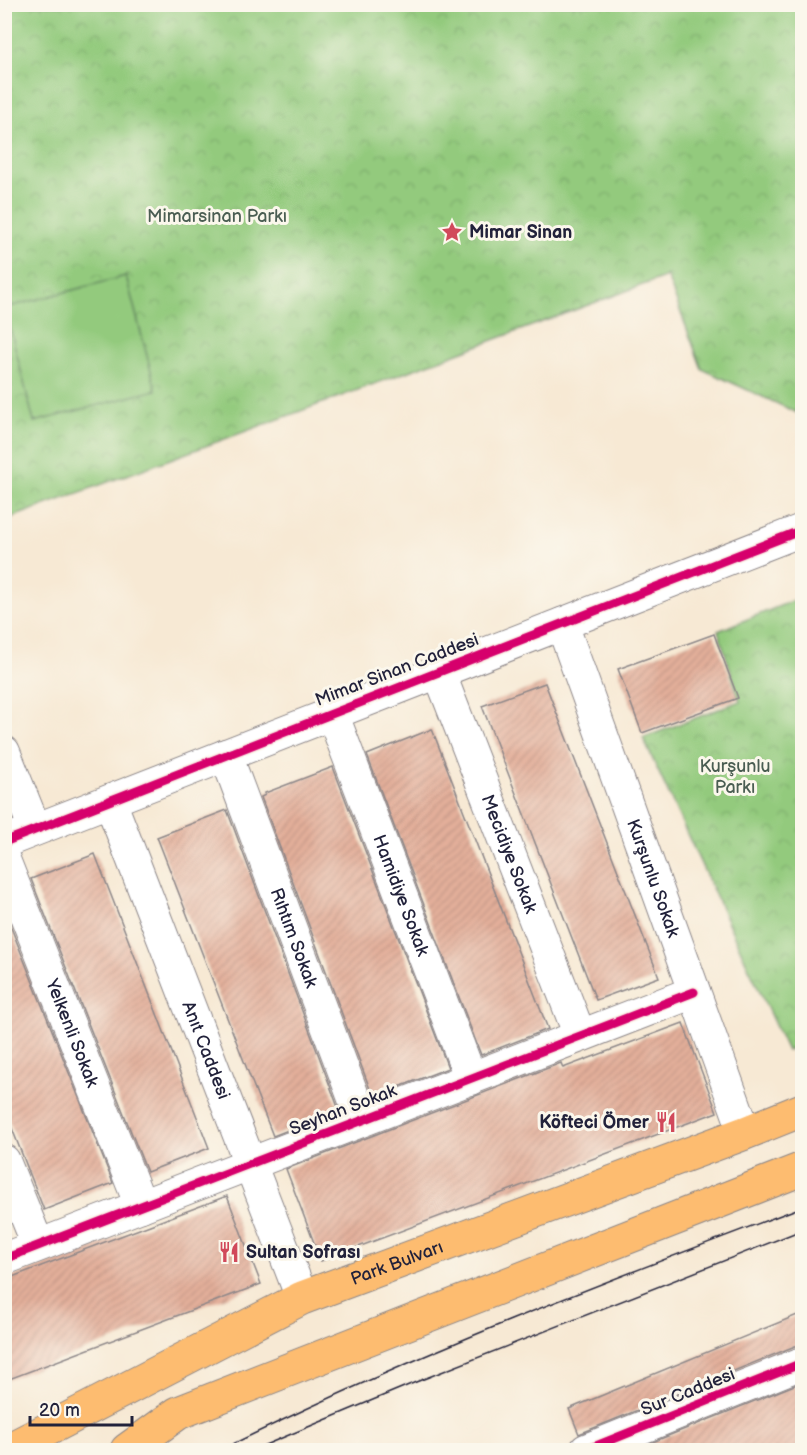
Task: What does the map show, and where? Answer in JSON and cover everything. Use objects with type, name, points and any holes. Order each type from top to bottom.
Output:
[{"type":"highway","name":"Park Bulvarı","points":[[8,1450],[302,1298],[802,1110]]},
{"type":"highway","points":[[127,1450],[178,1413],[802,1169]]},
{"type":"street","name":"Mimar Sinan Caddesi","points":[[4,842],[802,530]]},
{"type":"street","name":"Kurşunlu Sokak","points":[[562,624],[745,1133]]},
{"type":"street","name":"Mecidiye Sokak","points":[[439,672],[580,1036]]},
{"type":"street","name":"Hamidiye Sokak","points":[[332,713],[471,1078]]},
{"type":"street","points":[[4,752],[35,830]]},
{"type":"street","name":"Rıhtım Sokak","points":[[226,755],[362,1120]]},
{"type":"street","name":"Anıt Caddesi","points":[[110,801],[302,1298]]},
{"type":"street","name":"Yelkenli Sokak","points":[[4,860],[141,1206]]},
{"type":"street","name":"Seyhan Sokak","points":[[4,1259],[694,992]]},
{"type":"street","points":[[4,1161],[38,1245]]},
{"type":"street","name":"Sur Caddesi","points":[[586,1450],[802,1363]]},
{"type":"green space","name":"Mimarsinan Parkı","points":[[5,5],[802,5],[802,415],[702,369],[667,276],[5,520]]},
{"type":"green space","points":[[126,276],[156,390],[34,422],[5,308]]},
{"type":"green space","name":"Kurşunlu Parkı","points":[[802,597],[802,1043],[787,1051],[643,738],[740,701],[718,631]]},
{"type":"building","points":[[714,634],[738,698],[642,733],[618,669]]},
{"type":"building","points":[[545,683],[659,977],[596,1000],[482,706]]},
{"type":"building","points":[[432,729],[548,1029],[481,1055],[367,755]]},
{"type":"building","points":[[333,767],[448,1068],[373,1097],[261,797],[265,793]]},
{"type":"building","points":[[227,810],[339,1110],[273,1136],[157,837]]},
{"type":"building","points":[[95,854],[209,1148],[147,1172],[31,879]]},
{"type":"building","points":[[4,910],[113,1183],[44,1210],[4,1108]]},
{"type":"building","points":[[683,1023],[717,1112],[321,1261],[286,1169],[561,1063],[563,1068]]},
{"type":"building","points":[[227,1196],[261,1284],[4,1381],[4,1280]]},
{"type":"building","points":[[802,1313],[802,1345],[579,1434],[569,1409]]},
{"type":"building","points":[[802,1382],[802,1450],[633,1450]]},
{"type":"tram line","points":[[221,1450],[436,1351],[802,1207]]},
{"type":"tram line","points":[[253,1450],[416,1382],[802,1230]]},
{"type":"cycle path","points":[[4,842],[802,530]]},
{"type":"cycle path","points":[[4,1259],[694,992]]},
{"type":"cycle path","points":[[586,1450],[802,1363]]},
{"type":"place","name":"Mimar Sinan","points":[[452,232]]},
{"type":"place","name":"Köfteci Ömer","points":[[666,1122]]},
{"type":"place","name":"Sultan Sofrası","points":[[229,1252]]}]
